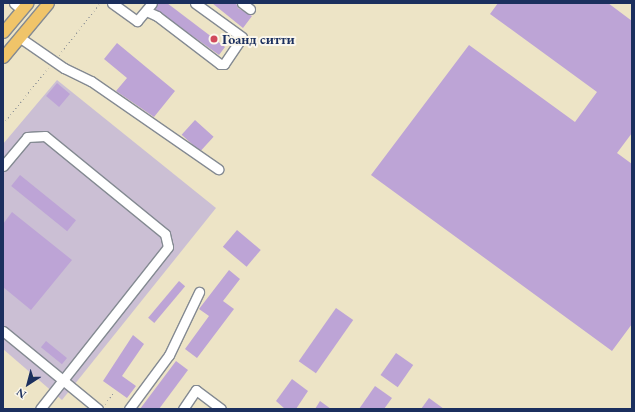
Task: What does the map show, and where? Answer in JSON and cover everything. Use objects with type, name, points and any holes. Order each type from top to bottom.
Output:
[{"type":"main road","points":[[3,57],[48,3]]},
{"type":"main road","points":[[3,32],[21,5]]},
{"type":"lane","points":[[112,3],[137,21],[152,3]]},
{"type":"lane","points":[[146,11],[157,16],[220,64],[224,64],[242,37],[195,3]]},
{"type":"lane","points":[[242,3],[250,9]]},
{"type":"lane","points":[[19,37],[64,68],[91,81],[218,169]]},
{"type":"lane","points":[[3,166],[27,137],[45,136],[166,234],[168,247],[64,382],[40,409]]},
{"type":"lane","points":[[129,409],[168,355],[199,292]]},
{"type":"lane","points":[[3,331],[99,409]]},
{"type":"lane","points":[[184,409],[196,390],[221,409]]},
{"type":"path","points":[[99,409],[114,392]]},
{"type":"shaded area","points":[[57,80],[216,208],[62,400],[3,349],[3,144]]},
{"type":"building","points":[[158,3],[167,3],[225,47],[219,55],[155,9]]},
{"type":"building","points":[[212,3],[236,3],[238,8],[252,16],[243,28]]},
{"type":"building","points":[[498,3],[608,3],[632,21],[632,133],[617,153],[632,164],[632,324],[612,351],[371,175],[469,45],[575,122],[597,92],[490,14]]},
{"type":"building","points":[[117,43],[175,91],[154,117],[116,91],[127,78],[104,59]]},
{"type":"building","points":[[57,83],[70,94],[59,107],[46,96]]},
{"type":"building","points":[[195,120],[214,137],[200,152],[182,135]]},
{"type":"building","points":[[20,175],[76,220],[67,231],[11,186]]},
{"type":"building","points":[[12,212],[72,260],[31,310],[3,287],[3,224]]},
{"type":"building","points":[[237,230],[261,250],[247,267],[223,247]]},
{"type":"building","points":[[229,270],[240,279],[223,301],[234,309],[197,358],[185,349],[209,316],[199,309]]},
{"type":"building","points":[[179,281],[185,286],[154,323],[148,318]]},
{"type":"building","points":[[336,308],[353,320],[316,373],[299,361]]},
{"type":"building","points":[[133,335],[144,344],[122,376],[136,386],[127,398],[103,381]]},
{"type":"building","points":[[46,341],[67,358],[62,364],[41,347]]},
{"type":"building","points":[[396,353],[413,365],[398,387],[381,375]]},
{"type":"building","points":[[176,361],[188,370],[159,409],[140,409]]},
{"type":"building","points":[[292,379],[308,391],[296,409],[285,409],[276,401]]},
{"type":"building","points":[[375,386],[392,398],[384,409],[359,409]]},
{"type":"building","points":[[429,398],[444,409],[421,409]]},
{"type":"building","points":[[320,401],[331,409],[315,409]]},
{"type":"place","name":"Гоанд ситти","points":[[214,39]]}]
